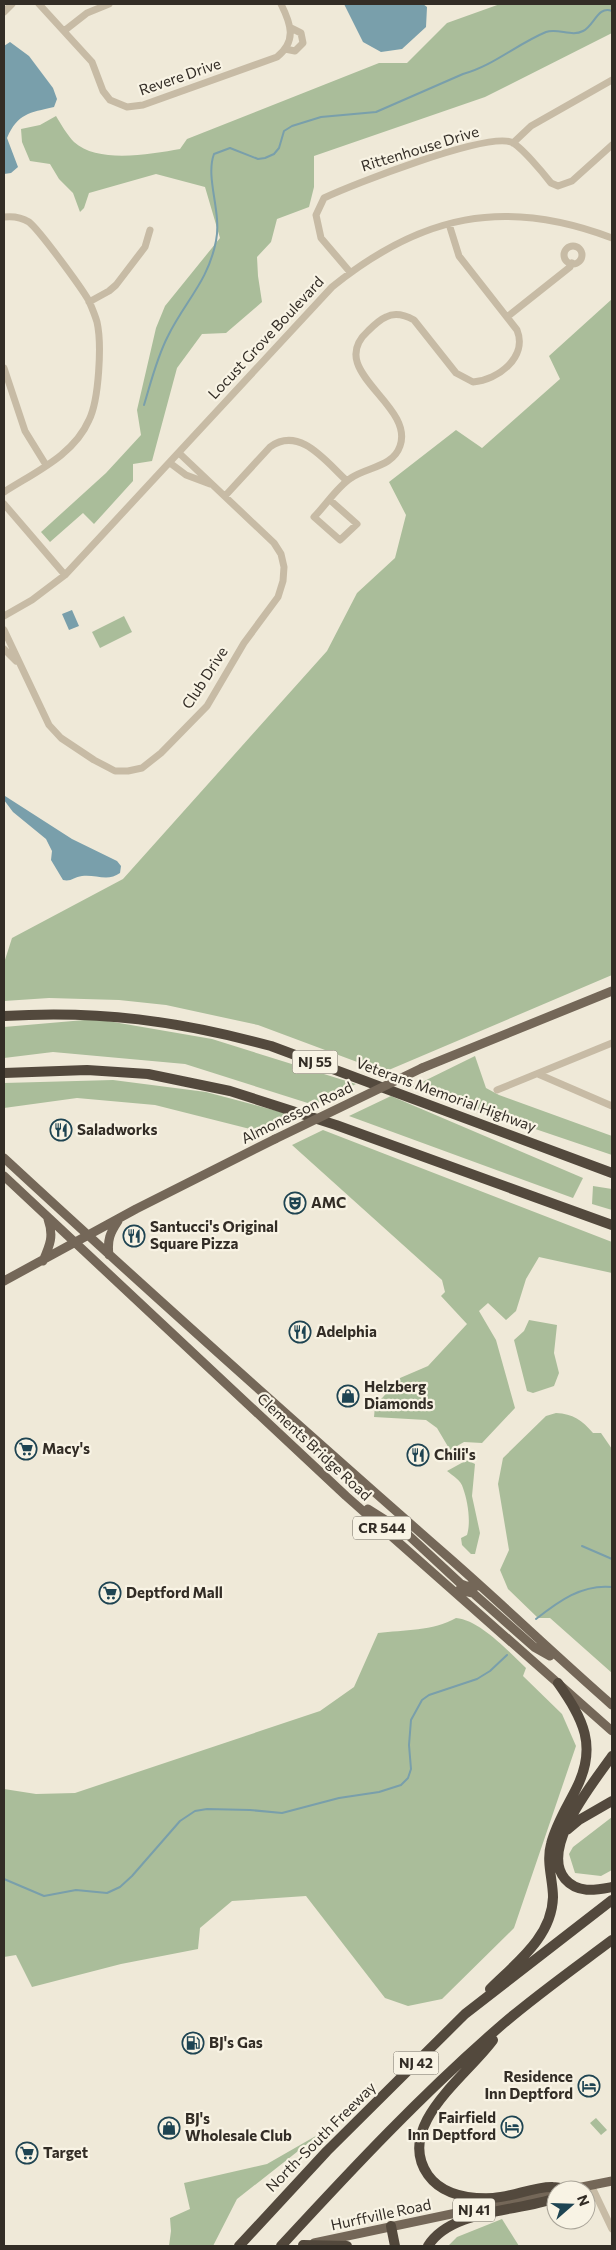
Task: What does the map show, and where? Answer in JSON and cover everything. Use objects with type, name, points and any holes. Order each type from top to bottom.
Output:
[{"type":"highway","name":"Veterans Memorial Highway","points":[[4,1016],[65,1013],[118,1016],[178,1023],[232,1035],[280,1050],[612,1173]]},
{"type":"highway","points":[[4,1073],[87,1070],[148,1074],[230,1091],[336,1125],[612,1225]]},
{"type":"highway","points":[[465,2014],[530,1949],[547,1926],[550,1917],[553,1895],[550,1849],[563,1814],[577,1786],[587,1748],[581,1719],[558,1683]]},
{"type":"highway","points":[[612,1756],[572,1817],[559,1848],[558,1865],[567,1881],[573,1886],[590,1890],[612,1887]]},
{"type":"highway","points":[[565,1832],[578,1820],[612,1801]]},
{"type":"highway","name":"North-South Freeway","points":[[239,2246],[327,2151],[465,2014],[612,1900]]},
{"type":"highway","name":"NJ 42","points":[[281,2246],[368,2153],[505,2023],[612,1940]]},
{"type":"highway","points":[[505,2023],[427,2120],[418,2143],[422,2165],[444,2190],[461,2196],[494,2198],[546,2187]]},
{"type":"highway","points":[[428,2246],[440,2232],[454,2224],[546,2200]]},
{"type":"highway","points":[[391,2226],[395,2246]]},
{"type":"highway","points":[[302,2246],[347,2246]]},
{"type":"main road","name":"Almonesson Road","points":[[4,1281],[120,1218],[422,1068],[612,991]]},
{"type":"main road","name":"Clements Bridge Road","points":[[4,1158],[109,1255],[612,1704]]},
{"type":"main road","name":"Clements Bridge Road","points":[[4,1176],[346,1496],[612,1731]]},
{"type":"main road","points":[[43,1261],[52,1240],[52,1230],[47,1217]]},
{"type":"main road","points":[[109,1255],[109,1234],[120,1218]]},
{"type":"main road","points":[[346,1496],[406,1533],[461,1584],[480,1586]]},
{"type":"main road","points":[[455,1592],[460,1590],[473,1594],[534,1647],[571,1669]]},
{"type":"main road","points":[[596,2184],[612,2180]]},
{"type":"main road","name":"Hurffville Road","points":[[302,2246],[546,2194]]},
{"type":"street","points":[[4,12],[12,4]]},
{"type":"street","name":"Revere Drive","points":[[39,4],[94,65],[107,98],[114,103],[127,107],[143,105],[266,62],[276,57],[285,49],[295,51],[303,43],[301,33],[291,28],[282,4]]},
{"type":"street","points":[[64,31],[87,13],[109,4]]},
{"type":"street","points":[[285,49],[290,39],[291,28]]},
{"type":"street","points":[[612,80],[530,126],[513,142],[551,183],[558,186],[572,181],[612,145]]},
{"type":"street","name":"Rittenhouse Drive","points":[[350,272],[321,238],[316,215],[324,198],[357,183],[470,146],[500,140],[513,142]]},
{"type":"street","name":"Locust Grove Boulevard","points":[[4,616],[32,600],[65,576],[332,286],[380,252],[414,234],[484,217],[518,216],[544,218],[570,224],[612,238]]},
{"type":"street","points":[[4,217],[16,217],[33,226],[89,302],[95,316],[99,341],[93,410],[87,425],[73,446],[4,492]]},
{"type":"street","points":[[330,500],[357,524],[340,540],[314,517],[347,481],[393,458],[402,440],[402,430],[397,419],[357,364],[357,345],[366,333],[387,316],[405,315],[420,325],[456,373],[467,380],[478,381],[488,379],[509,364],[518,353],[519,337],[507,317],[459,256],[449,224]]},
{"type":"street","points":[[89,302],[116,285],[146,248],[150,230]]},
{"type":"street","points":[[507,317],[570,268],[572,264]]},
{"type":"street","points":[[4,368],[25,431],[46,465]]},
{"type":"street","points":[[225,496],[270,447],[278,442],[290,439],[308,446],[347,481]]},
{"type":"street","name":"Club Drive","points":[[4,630],[49,725],[66,742],[115,771],[137,769],[152,762],[207,706],[244,643],[273,604],[282,586],[284,567],[278,549],[268,536],[210,484],[179,453]]},
{"type":"street","points":[[170,463],[186,475],[210,484]]},
{"type":"street","points":[[4,504],[65,576]]},
{"type":"street","points":[[4,649],[20,666]]},
{"type":"street","points":[[497,1090],[612,1043]]},
{"type":"street","points":[[538,1074],[612,1106]]},
{"type":"street","points":[[596,2195],[612,2229]]},
{"type":"green space","points":[[500,4],[612,4],[612,33],[485,97],[314,156],[314,187],[309,207],[277,219],[271,242],[257,257],[262,302],[226,333],[202,334],[177,368],[152,461],[133,464],[133,481],[94,524],[83,513],[50,542],[41,532],[106,473],[141,435],[137,410],[156,328],[165,306],[220,238],[205,187],[156,174],[89,193],[84,208],[80,212],[73,193],[59,179],[50,164],[30,161],[22,142],[21,129],[40,125],[56,116],[74,142],[84,149],[97,153],[125,156],[180,149],[187,139],[379,63],[407,63],[447,23]]},
{"type":"green space","points":[[612,299],[612,975],[384,1072],[258,1025],[166,1005],[119,1000],[49,998],[4,1001],[4,963],[12,938],[123,879],[327,651],[357,593],[395,558],[406,515],[389,482],[456,430],[482,448],[560,379],[549,356]]},
{"type":"green space","points":[[124,616],[132,632],[100,648],[92,632]]},
{"type":"green space","points":[[96,1019],[212,1039],[356,1084],[314,1105],[185,1064],[53,1052],[4,1058],[4,1027]]},
{"type":"green space","points":[[475,1056],[486,1088],[499,1095],[612,1136],[612,1155],[412,1087]]},
{"type":"green space","points":[[113,1080],[206,1092],[292,1115],[258,1131],[155,1105],[77,1098],[4,1108],[4,1083]]},
{"type":"green space","points":[[391,1096],[583,1178],[573,1198],[349,1116]]},
{"type":"green space","points":[[323,1130],[612,1242],[612,1273],[539,1257],[526,1279],[516,1311],[506,1320],[488,1303],[479,1311],[496,1340],[515,1408],[482,1443],[464,1442],[450,1450],[437,1428],[426,1420],[374,1417],[375,1406],[400,1378],[428,1366],[467,1324],[441,1296],[445,1292],[442,1280],[292,1145]]},
{"type":"green space","points":[[593,1186],[612,1189],[612,1210],[592,1204]]},
{"type":"green space","points":[[529,1320],[557,1325],[554,1353],[559,1373],[554,1386],[533,1393],[527,1391],[514,1340],[524,1331]]},
{"type":"green space","points":[[556,1413],[572,1416],[581,1421],[593,1433],[601,1433],[612,1449],[612,1673],[550,1618],[538,1618],[508,1589],[500,1570],[509,1550],[498,1484],[503,1458],[546,1416]]},
{"type":"green space","points":[[467,1460],[475,1464],[472,1496],[480,1533],[475,1554],[471,1554],[462,1545],[461,1538],[467,1535],[469,1518],[468,1506],[462,1485],[459,1480],[447,1471]]},
{"type":"green space","points":[[456,1618],[475,1624],[484,1630],[526,1668],[523,1676],[562,1714],[576,1746],[514,1928],[442,1999],[408,2006],[385,1998],[306,1896],[232,1901],[200,1928],[198,1949],[121,1964],[32,1987],[16,1955],[4,1957],[4,1789],[36,1794],[75,1793],[320,1711],[354,1687],[378,1633],[428,1628]]},
{"type":"green space","points":[[612,1817],[612,1870],[601,1876],[575,1873],[569,1854],[573,1847]]},
{"type":"green space","points":[[596,2118],[607,2130],[601,2135],[590,2123]]},
{"type":"green space","points":[[321,2133],[237,2199],[213,2246],[169,2246],[170,2218],[190,2209],[184,2183],[267,2164]]},
{"type":"green space","points":[[502,2219],[519,2246],[448,2246],[457,2237]]},
{"type":"water","points":[[344,4],[423,4],[427,7],[426,27],[402,49],[381,52],[363,42]]},
{"type":"water","points":[[10,42],[29,56],[53,88],[57,99],[54,107],[25,115],[15,123],[7,138],[18,167],[11,173],[4,174],[4,46]]},
{"type":"water","points":[[72,610],[79,626],[69,630],[62,614]]},
{"type":"water","points":[[5,796],[72,839],[117,861],[121,866],[120,873],[111,877],[87,876],[63,880],[51,860],[52,851],[46,839],[13,812],[4,800]]},
{"type":"waterway","points":[[144,405],[164,344],[202,280],[208,268],[216,241],[217,219],[211,174],[214,154],[230,148],[258,159],[265,158],[274,154],[279,148],[284,131],[292,126],[321,117],[376,112],[485,66],[546,32],[579,33],[587,28],[600,13],[607,10],[612,11]]},
{"type":"waterway","points":[[582,1546],[612,1559]]},
{"type":"waterway","points":[[536,1619],[571,1595],[591,1588],[612,1587]]},
{"type":"waterway","points":[[4,1879],[44,1896],[76,1890],[107,1893],[120,1887],[132,1876],[180,1821],[195,1811],[207,1809],[282,1813],[339,1798],[379,1792],[401,1785],[408,1778],[411,1769],[409,1745],[411,1720],[422,1700],[429,1695],[477,1679],[490,1671],[507,1655]]},
{"type":"place","name":"Saladworks","points":[[61,1130]]},
{"type":"place","name":"AMC","points":[[295,1203]]},
{"type":"place","name":"Santucci's Original Square Pizza","points":[[134,1236]]},
{"type":"place","name":"Adelphia","points":[[300,1332]]},
{"type":"place","name":"Helzberg Diamonds","points":[[348,1396]]},
{"type":"place","name":"Macy's","points":[[26,1449]]},
{"type":"place","name":"Chili's","points":[[418,1455]]},
{"type":"place","name":"Deptford Mall","points":[[110,1593]]},
{"type":"place","name":"BJ's Gas","points":[[193,2043]]},
{"type":"place","name":"Residence Inn Deptford","points":[[589,2086]]},
{"type":"place","name":"Fairfield Inn Deptford","points":[[512,2127]]},
{"type":"place","name":"BJ's Wholesale Club","points":[[169,2128]]},
{"type":"place","name":"Target","points":[[27,2153]]}]
